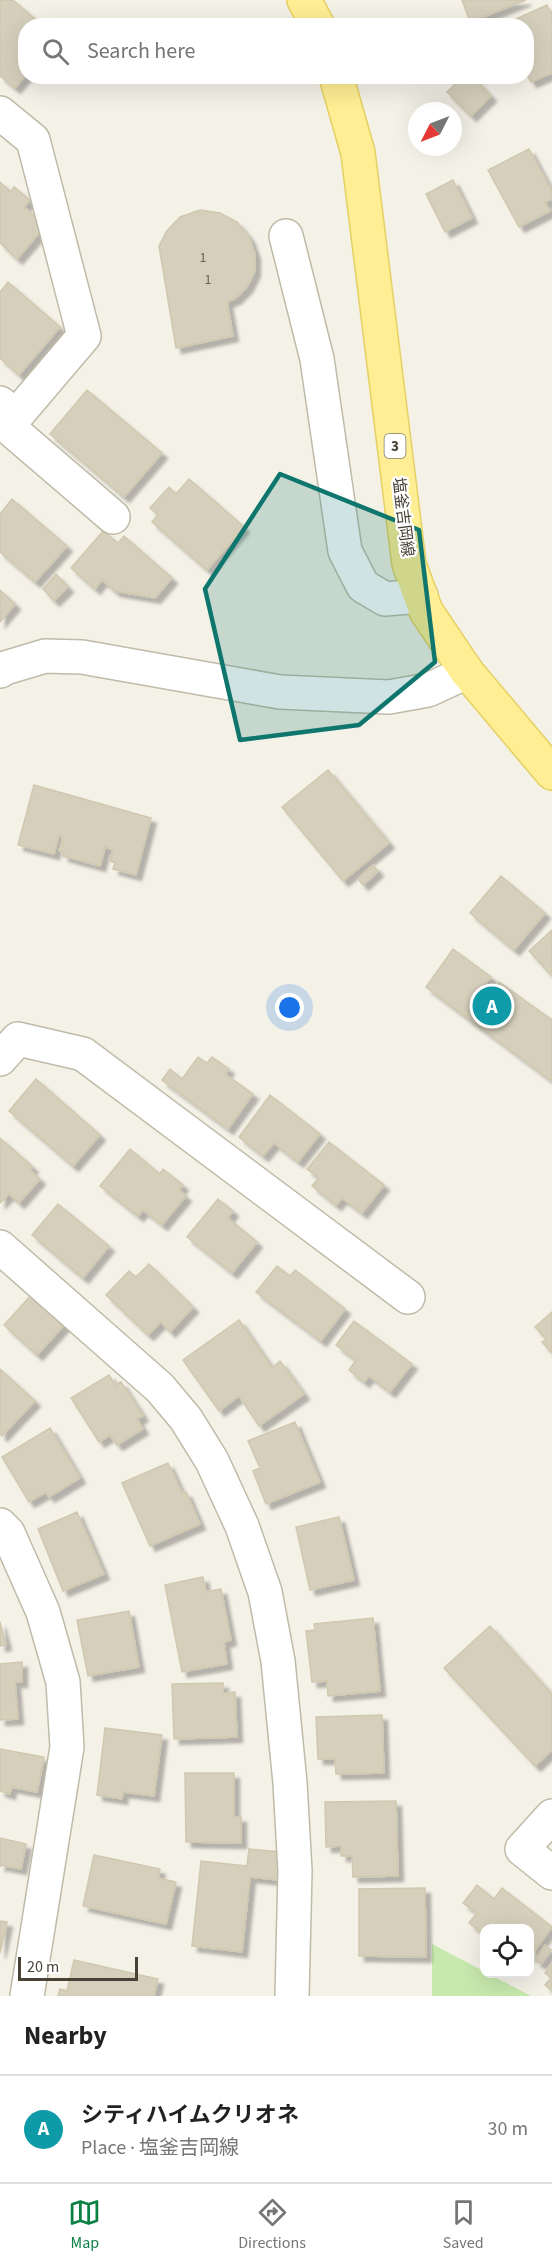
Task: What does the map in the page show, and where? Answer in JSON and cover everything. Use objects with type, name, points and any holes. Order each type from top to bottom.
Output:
[{"type":"main road","points":[[304,0],[314,18]]},
{"type":"main road","name":"塩釜吉岡線","points":[[338,84],[358,153],[409,564],[426,611],[467,672],[552,773]]},
{"type":"street","points":[[0,113],[33,140],[84,336],[6,420],[113,518]]},
{"type":"street","points":[[286,236],[316,359],[345,552],[363,586],[378,595],[386,599],[421,596]]},
{"type":"street","points":[[0,671],[45,656],[82,657],[280,692],[389,697],[428,690],[467,672]]},
{"type":"street","points":[[0,1059],[18,1039],[83,1054],[408,1297]]},
{"type":"street","points":[[0,1247],[160,1388],[186,1419],[212,1461],[242,1526],[265,1592],[279,1672],[290,1783],[295,1871],[292,1996]]},
{"type":"street","points":[[0,1525],[8,1533],[43,1612],[63,1682],[67,1748],[27,1996]]},
{"type":"street","points":[[552,1816],[522,1850],[552,1873]]},
{"type":"highlighted area","points":[[280,474],[419,530],[435,662],[359,725],[240,740],[205,589]]},
{"type":"green space","points":[[432,1944],[480,1969],[480,1978],[497,1978],[531,1996],[432,1996]]},
{"type":"building","points":[[0,0],[13,0],[34,18],[18,18],[18,84],[15,88],[0,76]]},
{"type":"building","points":[[462,0],[526,0],[480,18],[469,18]]},
{"type":"building","points":[[547,5],[552,15],[552,73],[534,81],[534,18],[518,18]]},
{"type":"building","points":[[455,84],[480,84],[491,96],[471,116],[462,107],[462,102],[457,102],[447,92]]},
{"type":"building","points":[[529,149],[552,192],[552,199],[545,202],[550,211],[519,227],[488,170]]},
{"type":"building","points":[[453,180],[472,218],[445,232],[426,194]]},
{"type":"building","points":[[0,182],[11,192],[14,187],[30,200],[24,207],[46,225],[17,259],[0,243]]},
{"type":"building","points":[[200,210],[220,213],[237,222],[249,237],[255,254],[255,271],[247,287],[236,298],[227,302],[233,336],[176,348],[159,246],[166,232],[180,217]]},
{"type":"building","points":[[8,282],[60,327],[19,375],[0,358],[0,292]]},
{"type":"building","points":[[87,390],[162,453],[124,497],[50,434]]},
{"type":"building","points":[[189,479],[244,527],[207,570],[152,522],[158,515],[150,508],[169,487],[176,494]]},
{"type":"building","points":[[12,499],[67,546],[35,582],[0,552],[0,514]]},
{"type":"building","points":[[103,531],[118,543],[124,536],[172,578],[155,598],[115,591],[102,580],[95,589],[71,568]]},
{"type":"building","points":[[56,574],[68,587],[54,601],[43,589]]},
{"type":"building","points":[[0,590],[15,604],[0,622]]},
{"type":"building","points":[[328,770],[389,843],[343,881],[282,807]]},
{"type":"building","points":[[34,785],[151,818],[136,875],[113,869],[115,863],[110,861],[113,850],[105,847],[100,866],[63,856],[64,852],[59,851],[63,837],[59,835],[54,854],[18,845]]},
{"type":"building","points":[[373,865],[378,871],[363,885],[358,879]]},
{"type":"building","points":[[501,876],[545,913],[514,950],[470,913]]},
{"type":"building","points":[[552,930],[552,976],[529,951]]},
{"type":"building","points":[[453,949],[491,977],[484,986],[492,992],[499,982],[552,1020],[552,1081],[426,987]]},
{"type":"building","points":[[198,1057],[207,1063],[212,1057],[229,1069],[225,1074],[253,1094],[228,1129],[162,1080],[170,1069],[182,1079]]},
{"type":"building","points":[[36,1079],[100,1135],[73,1166],[9,1111]]},
{"type":"building","points":[[270,1095],[320,1134],[298,1162],[274,1143],[263,1156],[239,1137]]},
{"type":"building","points":[[0,1138],[33,1167],[30,1170],[40,1179],[19,1203],[9,1194],[0,1203]]},
{"type":"building","points":[[329,1142],[384,1185],[362,1213],[342,1198],[336,1205],[312,1186],[319,1178],[307,1169]]},
{"type":"building","points":[[130,1149],[160,1174],[163,1169],[183,1185],[179,1190],[186,1196],[162,1225],[143,1210],[138,1216],[100,1186]]},
{"type":"building","points":[[218,1199],[233,1211],[228,1218],[257,1242],[232,1273],[187,1237]]},
{"type":"building","points":[[58,1204],[109,1246],[83,1278],[32,1235]]},
{"type":"building","points":[[149,1264],[193,1307],[170,1332],[161,1322],[148,1335],[106,1295],[129,1271],[136,1277]]},
{"type":"building","points":[[277,1266],[290,1276],[295,1270],[345,1309],[321,1341],[256,1292]]},
{"type":"building","points":[[34,1292],[67,1322],[37,1355],[4,1325]]},
{"type":"building","points":[[552,1312],[552,1353],[542,1342],[546,1339],[535,1327]]},
{"type":"building","points":[[239,1320],[272,1368],[280,1361],[304,1394],[259,1426],[239,1396],[219,1411],[183,1360]]},
{"type":"building","points":[[354,1321],[412,1364],[390,1392],[369,1376],[364,1382],[349,1370],[356,1360],[336,1345]]},
{"type":"building","points":[[0,1369],[35,1401],[2,1436],[0,1434]]},
{"type":"building","points":[[109,1375],[115,1385],[121,1382],[143,1416],[137,1419],[143,1429],[117,1445],[110,1435],[99,1442],[71,1398]]},
{"type":"building","points":[[295,1422],[320,1482],[266,1504],[253,1471],[260,1468],[248,1441]]},
{"type":"building","points":[[50,1428],[80,1478],[49,1497],[46,1492],[29,1502],[2,1457]]},
{"type":"building","points":[[168,1463],[182,1493],[186,1492],[200,1524],[150,1546],[122,1483]]},
{"type":"building","points":[[77,1512],[104,1574],[63,1591],[38,1529]]},
{"type":"building","points":[[339,1517],[354,1580],[310,1590],[296,1527]]},
{"type":"building","points":[[203,1577],[206,1592],[221,1589],[231,1640],[224,1642],[227,1664],[182,1672],[165,1585]]},
{"type":"building","points":[[129,1611],[139,1667],[88,1676],[77,1620]]},
{"type":"building","points":[[373,1618],[380,1691],[328,1696],[327,1681],[312,1682],[306,1631],[315,1630],[314,1624]]},
{"type":"building","points":[[0,1622],[6,1645],[0,1646]]},
{"type":"building","points":[[490,1626],[552,1694],[552,1750],[535,1766],[444,1668]]},
{"type":"building","points":[[22,1662],[22,1682],[15,1682],[18,1719],[0,1720],[0,1664]]},
{"type":"building","points":[[223,1683],[223,1693],[235,1692],[237,1737],[174,1739],[172,1684]]},
{"type":"building","points":[[382,1715],[384,1773],[336,1774],[335,1759],[318,1759],[316,1717]]},
{"type":"building","points":[[105,1728],[162,1735],[154,1796],[123,1792],[122,1799],[97,1795]]},
{"type":"building","points":[[0,1749],[44,1757],[37,1792],[11,1787],[10,1794],[0,1791]]},
{"type":"building","points":[[185,1773],[234,1773],[234,1817],[241,1817],[241,1843],[186,1842]]},
{"type":"building","points":[[396,1801],[398,1876],[353,1877],[352,1856],[341,1856],[341,1846],[326,1847],[325,1802]]},
{"type":"building","points":[[0,1838],[26,1844],[21,1869],[1,1865],[0,1867]]},
{"type":"building","points":[[249,1849],[281,1852],[278,1880],[250,1877],[242,1952],[192,1946],[201,1861],[247,1866]]},
{"type":"building","points":[[94,1855],[160,1869],[158,1878],[176,1882],[166,1924],[83,1906]]},
{"type":"building","points":[[477,1885],[494,1899],[502,1888],[552,1927],[534,1952],[534,1924],[480,1924],[480,1932],[469,1923],[477,1913],[463,1903]]},
{"type":"building","points":[[425,1888],[426,1957],[359,1956],[359,1889]]},
{"type":"building","points":[[0,1921],[7,1922],[0,1953]]},
{"type":"building","points":[[545,1945],[551,1950],[541,1964],[535,1960]]},
{"type":"building","points":[[74,1960],[158,1979],[154,1996],[58,1996],[60,1989],[67,1991]]},
{"type":"building","points":[[552,1964],[552,1991],[545,1985],[551,1978],[545,1973]]},
{"type":"place","name":"シティハイムクリオネ","points":[[492,1006]]}]
